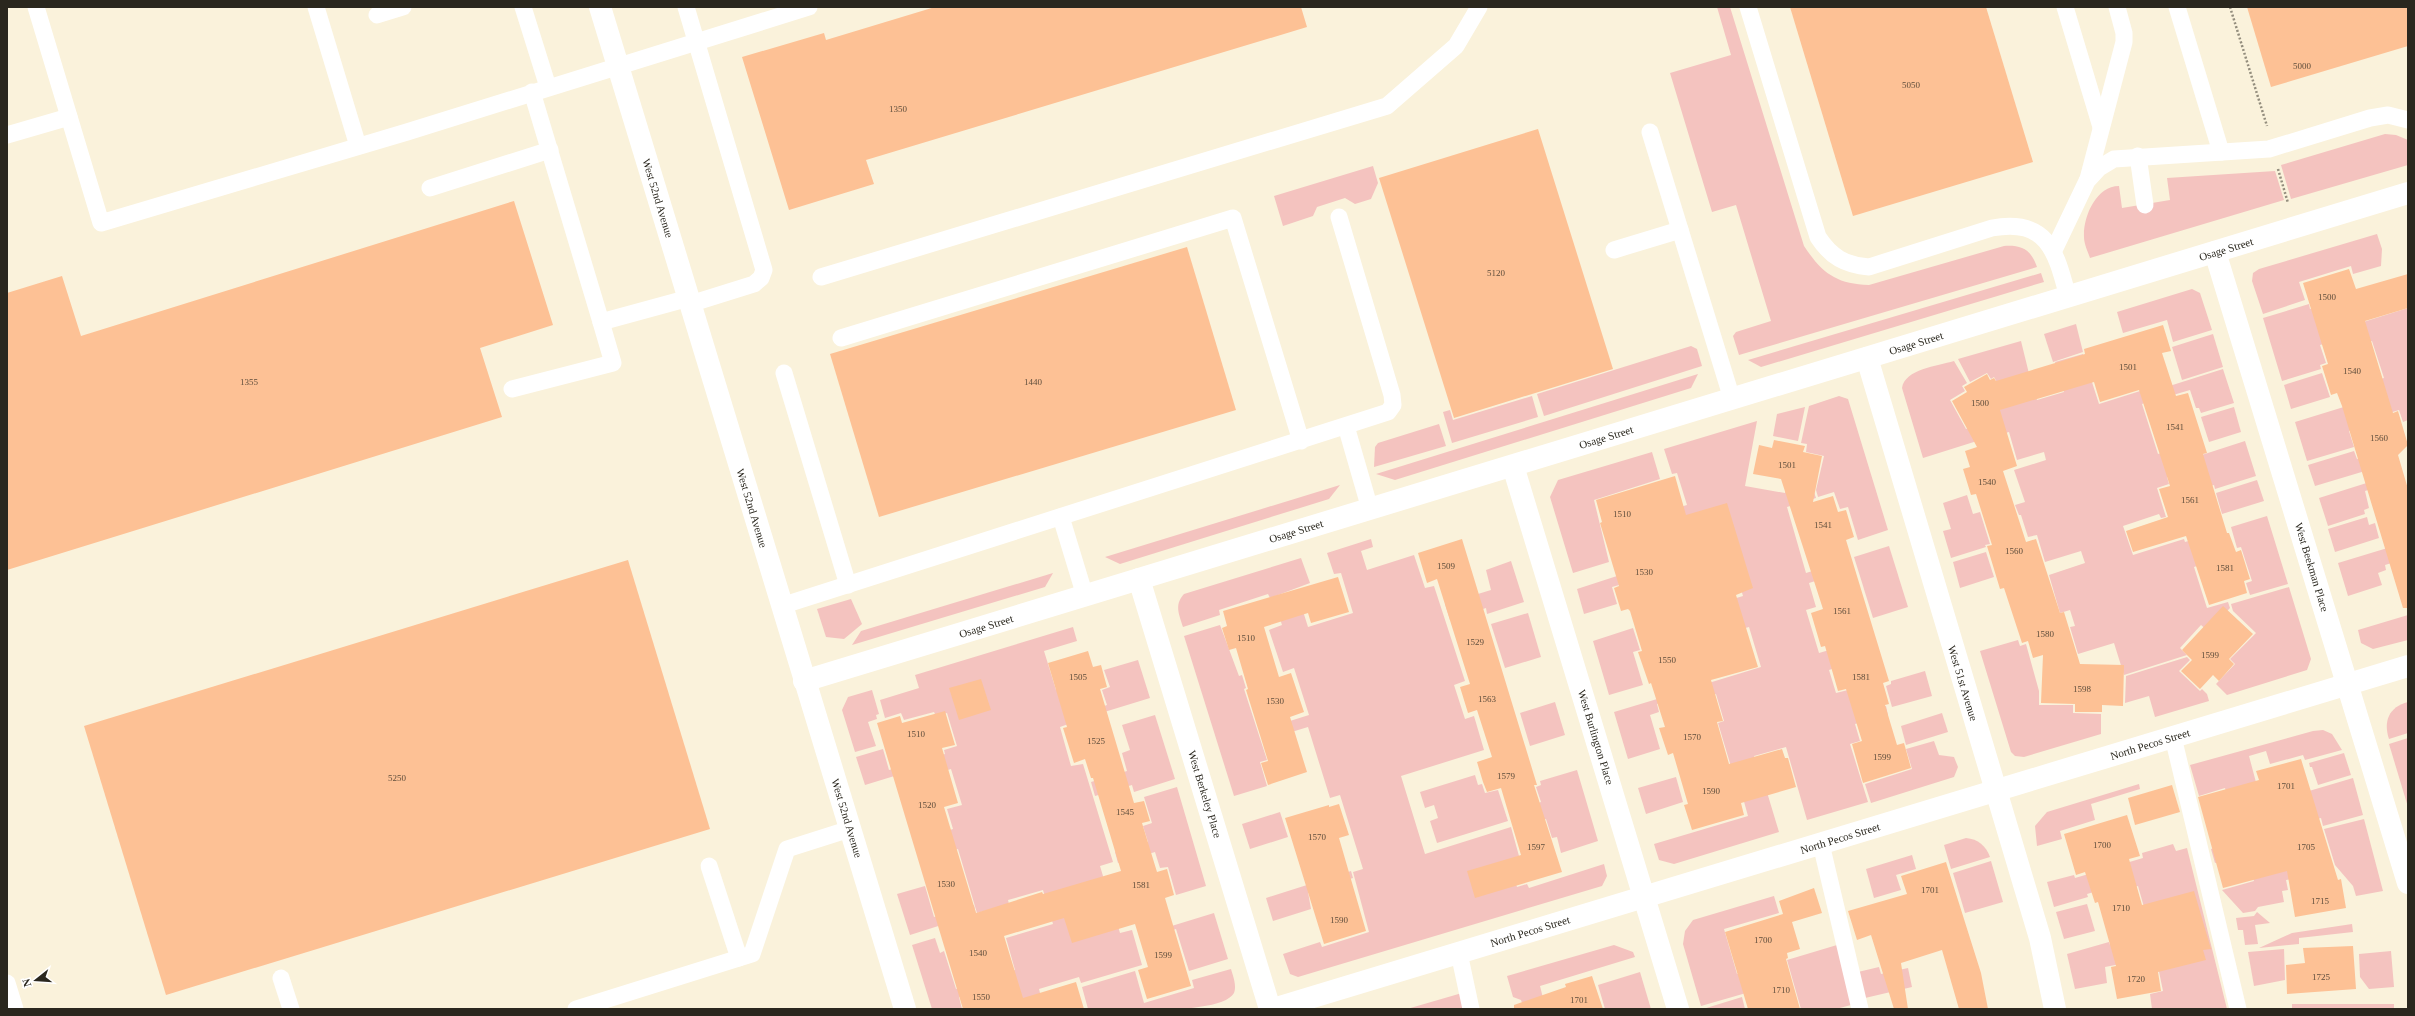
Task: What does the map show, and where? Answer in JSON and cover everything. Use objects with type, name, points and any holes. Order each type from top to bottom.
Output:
[{"type":"street","name":"West 52nd Avenue","points":[[600,7],[781,606],[906,1009]]},
{"type":"street","name":"Osage Street","points":[[804,681],[2408,193]]},
{"type":"street","name":"West Beekman Place","points":[[2215,252],[2408,883]]},
{"type":"street","name":"West 51st Avenue","points":[[1867,358],[2040,938],[2055,1009]]},
{"type":"street","name":"West Burlington Place","points":[[1513,466],[1678,1009]]},
{"type":"street","name":"West Berkeley Place","points":[[1140,579],[1271,1009]]},
{"type":"street","name":"North Pecos Street","points":[[1271,1009],[2408,666]]},
{"type":"lane","points":[[36,7],[101,223],[358,146],[809,7]]},
{"type":"lane","points":[[316,7],[358,146]]},
{"type":"lane","points":[[378,16],[403,7]]},
{"type":"lane","points":[[512,389],[613,364],[550,150],[540,90],[523,7]]},
{"type":"lane","points":[[601,322],[754,284],[761,278],[764,270],[686,7]]},
{"type":"lane","points":[[821,277],[1387,106],[1456,46],[1479,7]]},
{"type":"lane","points":[[1748,7],[1818,237],[1827,251],[1839,260],[1853,266],[1869,267],[1992,228],[2009,225],[2027,228],[2042,237],[2054,250],[2068,297]]},
{"type":"lane","points":[[2065,7],[2102,127]]},
{"type":"lane","points":[[2054,250],[2087,181],[2102,127],[2124,42],[2124,33],[2117,7]]},
{"type":"lane","points":[[2177,7],[2221,152]]},
{"type":"lane","points":[[2087,181],[2099,168],[2114,159],[2138,156],[2272,148],[2408,107]]},
{"type":"lane","points":[[2370,118],[2388,115],[2408,120]]},
{"type":"lane","points":[[7,135],[69,117]]},
{"type":"lane","points":[[1650,132],[1732,399]]},
{"type":"lane","points":[[430,188],[550,150]]},
{"type":"lane","points":[[2138,156],[2145,205]]},
{"type":"lane","points":[[781,606],[1388,412],[1394,400],[1339,217]]},
{"type":"lane","points":[[841,338],[1233,218],[1301,441]]},
{"type":"lane","points":[[1614,250],[1680,230]]},
{"type":"lane","points":[[784,372],[848,585]]},
{"type":"lane","points":[[1346,426],[1370,509]]},
{"type":"lane","points":[[1061,517],[1085,596]]},
{"type":"lane","points":[[2173,737],[2238,1009]]},
{"type":"lane","points":[[576,1009],[752,954],[787,849],[850,829]]},
{"type":"lane","points":[[1821,844],[1860,1009]]},
{"type":"lane","points":[[709,866],[739,958]]},
{"type":"lane","points":[[1459,953],[1471,1009]]},
{"type":"lane","points":[[281,978],[291,1009]]},
{"type":"lane","points":[[7,983],[15,1009]]},
{"type":"path","points":[[2230,7],[2268,131],[2288,203]]},
{"type":"shaded area","points":[[1717,7],[1730,7],[1804,246],[1824,270],[1847,282],[1869,285],[2004,246],[2015,246],[2025,249],[2032,256],[2037,267],[1739,355],[1733,336],[1736,332],[1771,321],[1736,205],[1712,212],[1670,73],[1731,55]]},
{"type":"shaded area","points":[[2385,134],[2396,135],[2408,140],[2408,165],[2291,199],[2281,165]]},
{"type":"shaded area","points":[[1373,166],[1378,183],[1371,199],[1355,204],[1345,198],[1317,207],[1313,216],[1283,226],[1274,196]]},
{"type":"shaded area","points":[[2275,171],[2284,200],[2090,258],[2084,240],[2086,221],[2092,204],[2104,191],[2111,187],[2119,186],[2122,208],[2170,200],[2167,178]]},
{"type":"shaded area","points":[[2377,234],[2382,249],[2381,266],[2353,274],[2351,266],[2299,282],[2305,300],[2263,314],[2252,281],[2253,273],[2259,269]]},
{"type":"shaded area","points":[[2041,273],[2044,282],[1761,367],[1748,360]]},
{"type":"shaded area","points":[[2192,289],[2200,293],[2212,330],[2173,342],[2167,320],[2123,333],[2117,312]]},
{"type":"shaded area","points":[[2309,304],[2310,309],[2316,307],[2327,343],[2320,345],[2326,363],[2320,365],[2321,369],[2282,381],[2263,318]]},
{"type":"shaded area","points":[[2408,308],[2408,420],[2403,422],[2399,410],[2354,424],[2369,382],[2384,378],[2372,341],[2358,345],[2325,334]]},
{"type":"shaded area","points":[[2076,324],[2083,352],[2053,362],[2044,334]]},
{"type":"shaded area","points":[[2213,334],[2223,367],[2182,380],[2172,347]]},
{"type":"shaded area","points":[[2021,341],[2033,390],[2009,404],[1994,377],[1991,379],[1987,373],[1970,382],[1958,359]]},
{"type":"shaded area","points":[[1691,346],[1697,349],[1702,366],[1544,416],[1537,394]]},
{"type":"shaded area","points":[[2083,354],[2099,404],[2156,386],[2159,398],[2142,404],[2158,454],[2172,450],[2177,463],[2245,441],[2256,476],[2215,489],[2214,485],[2206,487],[2179,473],[2167,477],[2169,484],[2157,488],[2166,517],[2161,518],[2159,514],[2123,526],[2133,555],[2184,539],[2185,542],[2199,538],[2206,563],[2194,567],[2207,608],[2228,602],[2230,608],[2208,631],[2201,625],[2180,648],[2187,655],[2124,675],[2114,643],[2078,654],[2070,627],[2075,626],[2070,610],[2060,613],[2049,575],[2085,563],[2081,551],[2045,562],[2037,535],[2028,537],[2021,515],[2019,515],[2015,505],[2025,502],[2014,470],[2046,460],[2044,452],[2017,460],[2009,432],[1979,441],[1974,424],[2034,391],[2037,400],[2064,392],[2055,362]]},
{"type":"shaded area","points":[[1954,361],[1967,383],[1962,386],[1965,391],[1950,400],[1966,429],[1973,426],[1977,441],[1923,458],[1902,388],[1904,382],[1915,372]]},
{"type":"shaded area","points":[[2223,369],[2234,403],[2201,413],[2199,408],[2196,408],[2190,390],[2163,398],[2160,389]]},
{"type":"shaded area","points":[[2322,373],[2330,397],[2291,409],[2284,385]]},
{"type":"shaded area","points":[[1698,374],[1691,388],[1395,480],[1376,474]]},
{"type":"shaded area","points":[[1532,396],[1538,417],[1452,443],[1443,412],[1450,410],[1453,420]]},
{"type":"shaded area","points":[[1839,396],[1848,399],[1888,530],[1858,540],[1848,507],[1840,509],[1834,492],[1818,497],[1816,490],[1824,456],[1806,452],[1807,444],[1801,443],[1809,406]]},
{"type":"shaded area","points":[[2347,406],[2354,429],[2349,431],[2354,447],[2307,461],[2295,422]]},
{"type":"shaded area","points":[[1805,407],[1798,441],[1773,436],[1777,414]]},
{"type":"shaded area","points":[[2234,407],[2241,432],[2209,442],[2201,417]]},
{"type":"shaded area","points":[[1757,421],[1745,486],[1785,493],[1787,485],[1813,489],[1816,498],[1787,507],[1806,573],[1851,559],[1854,569],[1809,583],[1816,607],[1806,610],[1819,653],[1836,648],[1832,669],[1829,670],[1836,693],[1852,689],[1859,714],[1886,706],[1888,715],[1855,724],[1860,741],[1850,744],[1868,802],[1807,820],[1786,747],[1754,756],[1762,783],[1738,790],[1718,723],[1724,721],[1716,694],[1693,701],[1689,689],[1761,667],[1749,627],[1717,636],[1703,608],[1743,596],[1721,522],[1702,527],[1670,510],[1687,505],[1677,473],[1672,474],[1664,449]]},
{"type":"shaded area","points":[[1439,424],[1446,446],[1374,467],[1375,447],[1378,443]]},
{"type":"shaded area","points":[[2354,451],[2357,459],[2361,458],[2365,471],[2315,486],[2308,465]]},
{"type":"shaded area","points":[[1652,452],[1660,479],[1594,500],[1609,562],[1573,573],[1550,497],[1558,480]]},
{"type":"shaded area","points":[[2392,475],[2394,482],[2365,491],[2369,508],[2364,510],[2365,514],[2328,526],[2319,498]]},
{"type":"shaded area","points":[[2257,480],[2264,501],[2222,514],[2216,493]]},
{"type":"shaded area","points":[[1340,485],[1329,499],[1120,564],[1105,557]]},
{"type":"shaded area","points":[[1967,495],[1973,514],[1980,512],[1990,544],[1985,545],[1986,547],[1951,558],[1943,531],[1951,529],[1943,503]]},
{"type":"shaded area","points":[[2267,516],[2288,584],[2250,595],[2246,583],[2252,581],[2241,547],[2237,548],[2231,527]]},
{"type":"shaded area","points":[[2367,517],[2369,525],[2375,523],[2379,538],[2335,552],[2328,529]]},
{"type":"shaded area","points":[[1371,539],[1373,547],[1361,551],[1367,570],[1414,555],[1425,588],[1434,586],[1465,681],[1454,685],[1465,719],[1474,716],[1484,750],[1401,776],[1425,854],[1511,827],[1519,856],[1508,860],[1517,887],[1527,884],[1529,888],[1604,864],[1607,876],[1602,886],[1298,977],[1290,974],[1283,954],[1320,942],[1322,947],[1369,932],[1353,872],[1363,869],[1340,795],[1330,798],[1308,727],[1265,740],[1261,730],[1309,715],[1294,668],[1283,672],[1269,630],[1282,625],[1274,600],[1297,592],[1308,627],[1353,613],[1341,573],[1334,574],[1327,553]]},
{"type":"shaded area","points":[[1889,546],[1908,607],[1873,618],[1854,557]]},
{"type":"shaded area","points":[[2394,546],[2408,558],[2385,565],[2386,570],[2378,573],[2382,585],[2348,596],[2338,563]]},
{"type":"shaded area","points":[[1986,552],[1994,577],[1960,588],[1953,562]]},
{"type":"shaded area","points":[[1301,558],[1310,583],[1270,598],[1268,594],[1219,610],[1220,615],[1183,627],[1178,606],[1184,594]]},
{"type":"shaded area","points":[[1511,561],[1524,602],[1487,614],[1486,608],[1450,620],[1445,604],[1491,590],[1486,570]]},
{"type":"shaded area","points":[[1053,573],[1045,587],[852,645],[861,631]]},
{"type":"shaded area","points":[[1617,576],[1619,585],[1612,587],[1617,604],[1584,614],[1577,589]]},
{"type":"shaded area","points":[[2289,587],[2311,659],[2307,670],[2227,695],[2216,684],[2235,664],[2230,659],[2256,633],[2233,611],[2231,604]]},
{"type":"shaded area","points":[[851,599],[862,624],[844,639],[826,637],[817,609]]},
{"type":"shaded area","points":[[1528,613],[1541,657],[1505,668],[1491,624]]},
{"type":"shaded area","points":[[2408,615],[2408,640],[2373,649],[2361,643],[2358,630]]},
{"type":"shaded area","points":[[1220,625],[1239,676],[1242,675],[1246,688],[1244,689],[1267,760],[1260,762],[1267,786],[1234,796],[1184,636]]},
{"type":"shaded area","points":[[1073,627],[1077,641],[1044,651],[1056,690],[1063,688],[1074,722],[1060,727],[1071,766],[1083,764],[1113,862],[1100,866],[1120,933],[1132,930],[1142,965],[1081,983],[1079,977],[1039,989],[1044,1009],[1021,1009],[996,976],[1015,970],[1006,938],[1053,924],[1043,890],[1008,900],[1009,904],[977,913],[958,849],[919,860],[914,841],[953,829],[947,809],[962,805],[951,769],[931,775],[927,760],[945,754],[944,750],[957,746],[947,713],[936,716],[934,712],[904,720],[901,713],[885,718],[880,700],[919,688],[915,675]]},
{"type":"shaded area","points":[[1633,628],[1640,650],[1633,652],[1643,685],[1609,695],[1593,641]]},
{"type":"shaded area","points":[[2018,640],[2020,646],[2026,644],[2039,691],[2039,705],[2073,705],[2073,713],[2101,714],[2101,734],[2024,757],[2015,756],[2011,752],[1980,651]]},
{"type":"shaded area","points":[[2187,657],[2190,660],[2179,671],[2200,691],[2202,689],[2207,694],[2209,701],[2155,717],[2149,696],[2125,703],[2126,676]]},
{"type":"shaded area","points":[[1138,660],[1150,698],[1075,721],[1074,716],[1107,705],[1102,690],[1110,687],[1104,670]]},
{"type":"shaded area","points":[[1925,671],[1932,696],[1892,707],[1886,686],[1891,684],[1891,681]]},
{"type":"shaded area","points":[[872,690],[879,714],[876,715],[877,719],[868,722],[876,746],[855,752],[842,710],[848,697]]},
{"type":"shaded area","points":[[1687,690],[1689,695],[1657,704],[1659,712],[1650,715],[1660,749],[1628,759],[1614,712]]},
{"type":"shaded area","points":[[1555,702],[1565,735],[1530,746],[1520,713]]},
{"type":"shaded area","points":[[2408,702],[2408,733],[2389,739],[2387,732],[2387,721],[2389,716],[2396,707]]},
{"type":"shaded area","points":[[1942,713],[1948,732],[1906,745],[1901,726]]},
{"type":"shaded area","points":[[1155,715],[1175,779],[1134,792],[1132,785],[1095,796],[1091,782],[1127,771],[1122,753],[1130,750],[1122,725]]},
{"type":"shaded area","points":[[2323,730],[2332,734],[2342,750],[2305,760],[2303,755],[2270,764],[2266,751],[2249,756],[2261,801],[2231,809],[2225,788],[2199,796],[2190,765],[2313,731]]},
{"type":"shaded area","points":[[2408,738],[2408,807],[2389,744]]},
{"type":"shaded area","points":[[1934,741],[1939,755],[1954,757],[1958,767],[1954,777],[1871,803],[1865,784],[1912,769],[1906,749]]},
{"type":"shaded area","points":[[883,749],[889,770],[925,759],[927,766],[865,785],[856,757]]},
{"type":"shaded area","points":[[2344,753],[2351,775],[2318,785],[2312,767],[2310,767],[2309,763]]},
{"type":"shaded area","points":[[1577,770],[1598,841],[1561,853],[1557,837],[1552,838],[1546,819],[1514,829],[1509,812],[1541,802],[1536,787],[1541,785],[1540,781]]},
{"type":"shaded area","points":[[1475,775],[1478,785],[1482,784],[1485,793],[1498,790],[1508,821],[1437,843],[1430,821],[1438,818],[1434,805],[1425,808],[1420,792]]},
{"type":"shaded area","points":[[1676,777],[1683,802],[1646,814],[1638,788]]},
{"type":"shaded area","points":[[2353,778],[2363,815],[2323,826],[2321,818],[2317,819],[2309,791]]},
{"type":"shaded area","points":[[2139,784],[2140,789],[2091,804],[2095,820],[2060,831],[2062,839],[2037,846],[2035,826],[2047,812]]},
{"type":"shaded area","points":[[1177,787],[1206,886],[1176,895],[1168,867],[1160,868],[1155,852],[1118,863],[1115,852],[1148,842],[1143,826],[1152,823],[1144,797]]},
{"type":"shaded area","points":[[1766,789],[1779,832],[1674,864],[1659,860],[1654,844],[1748,816],[1743,798]]},
{"type":"shaded area","points":[[1280,812],[1288,837],[1250,849],[1242,824]]},
{"type":"shaded area","points":[[2364,819],[2383,891],[2356,896],[2353,886],[2335,865],[2324,829]]},
{"type":"shaded area","points":[[2252,837],[2285,855],[2292,879],[2286,880],[2288,890],[2282,891],[2284,902],[2258,907],[2255,911],[2243,913],[2222,890],[2254,881],[2247,855],[2215,863],[2211,849]]},
{"type":"shaded area","points":[[1966,838],[1981,844],[1990,857],[1951,869],[1944,845]]},
{"type":"shaded area","points":[[2173,844],[2176,851],[2187,848],[2227,1009],[2152,1009],[2150,994],[2163,991],[2156,957],[2105,967],[2107,983],[2075,989],[2067,954],[2109,942],[2110,945],[2144,907],[2138,886],[2127,890],[2124,883],[2087,894],[2088,897],[2054,907],[2047,882],[2074,875],[2075,878],[2143,858],[2142,853]]},
{"type":"shaded area","points":[[1912,855],[1916,869],[1896,875],[1901,890],[1874,898],[1866,869]]},
{"type":"shaded area","points":[[1991,861],[2003,902],[1965,913],[1953,873]]},
{"type":"shaded area","points":[[1351,871],[1353,878],[1308,892],[1311,909],[1273,921],[1266,898]]},
{"type":"shaded area","points":[[925,886],[934,917],[974,905],[976,914],[910,935],[897,894]]},
{"type":"shaded area","points":[[1774,896],[1779,913],[1724,929],[1737,974],[1768,965],[1753,991],[1701,1006],[1683,944],[1685,931],[1693,920]]},
{"type":"shaded area","points":[[2087,904],[2095,931],[2064,939],[2056,912]]},
{"type":"shaded area","points":[[2257,912],[2270,923],[2255,925],[2258,944],[2245,945],[2243,930],[2238,930],[2236,918],[2254,916]]},
{"type":"shaded area","points":[[1214,913],[1228,959],[1189,971],[1176,929],[1141,940],[1139,936]]},
{"type":"shaded area","points":[[2352,924],[2353,932],[2299,938],[2299,944],[2259,948],[2292,933]]},
{"type":"shaded area","points":[[935,938],[940,953],[944,951],[956,989],[994,978],[996,985],[959,997],[962,1009],[932,1009],[912,945]]},
{"type":"shaded area","points":[[1614,945],[1633,952],[1635,957],[1540,986],[1545,1006],[1524,1009],[1521,1000],[1513,997],[1507,976]]},
{"type":"shaded area","points":[[1837,945],[1851,1005],[1836,1009],[1801,1009],[1787,960]]},
{"type":"shaded area","points":[[2284,949],[2285,980],[2254,986],[2248,952]]},
{"type":"shaded area","points":[[2391,951],[2394,987],[2369,989],[2360,977],[2359,954]]},
{"type":"shaded area","points":[[1879,967],[1881,974],[1908,968],[1912,987],[1865,998],[1858,972]]},
{"type":"shaded area","points":[[1231,969],[1235,984],[1234,993],[1225,1000],[1210,1005],[1189,1008],[1166,1010],[1088,1009],[1082,987],[1135,971],[1144,1003],[1194,988],[1192,980]]},
{"type":"shaded area","points":[[1640,972],[1651,1009],[1605,1009],[1598,985]]},
{"type":"shaded area","points":[[1462,993],[1465,1009],[1407,1009]]},
{"type":"shaded area","points":[[1742,997],[1745,1009],[1703,1009]]},
{"type":"shaded area","points":[[2292,1004],[2394,1004],[2394,1009],[2292,1009]]},
{"type":"building","points":[[935,7],[1301,7],[1307,27],[866,160],[874,184],[789,210],[742,57],[824,33],[826,40]]},
{"type":"building","points":[[1790,7],[1986,7],[2033,162],[1853,216]]},
{"type":"building","points":[[2247,7],[2408,7],[2408,46],[2271,87]]},
{"type":"building","points":[[1538,129],[1613,369],[1454,418],[1379,178]]},
{"type":"building","points":[[514,201],[553,325],[480,348],[502,417],[7,570],[7,293],[62,276],[81,336]]},
{"type":"building","points":[[1187,247],[1236,410],[879,517],[830,354]]},
{"type":"building","points":[[2349,269],[2356,289],[2408,274],[2408,308],[2365,321],[2393,413],[2398,411],[2408,445],[2398,455],[2408,489],[2408,608],[2403,608],[2342,406],[2337,393],[2331,395],[2322,366],[2328,364],[2303,283]]},
{"type":"building","points":[[2163,325],[2171,351],[2162,353],[2176,396],[2188,393],[2207,453],[2203,454],[2227,533],[2229,533],[2236,552],[2241,550],[2250,579],[2244,581],[2247,593],[2209,605],[2186,536],[2133,552],[2126,531],[2168,517],[2159,489],[2170,486],[2139,390],[2100,402],[2094,382],[2000,410],[2017,466],[2003,471],[2026,542],[2036,539],[2060,613],[2064,612],[2080,664],[2124,665],[2123,706],[2102,705],[2102,712],[2075,712],[2075,704],[2041,703],[2043,655],[2033,658],[2028,641],[2022,643],[2004,588],[2000,589],[1987,546],[1992,545],[1976,494],[1971,495],[1963,469],[1970,467],[1965,451],[1977,447],[1952,401],[1967,392],[1964,387],[1987,374],[1990,380],[1994,378],[1996,381],[2085,354],[2084,349]]},
{"type":"building","points":[[1774,440],[1805,446],[1803,452],[1822,456],[1813,502],[1833,496],[1838,512],[1846,510],[1854,537],[1846,540],[1889,681],[1883,683],[1889,704],[1885,705],[1897,745],[1904,743],[1911,768],[1863,783],[1852,744],[1862,741],[1846,689],[1838,691],[1825,646],[1821,647],[1811,613],[1823,609],[1781,479],[1753,474],[1759,445],[1772,448]]},
{"type":"building","points":[[1675,476],[1686,515],[1727,503],[1753,588],[1736,595],[1758,667],[1711,680],[1723,721],[1717,722],[1729,764],[1782,749],[1785,758],[1788,758],[1796,787],[1741,803],[1744,815],[1692,830],[1684,805],[1688,804],[1673,753],[1668,755],[1659,728],[1665,727],[1651,683],[1649,684],[1638,652],[1642,651],[1630,611],[1628,609],[1621,611],[1614,588],[1619,586],[1600,523],[1602,522],[1596,500]]},
{"type":"building","points":[[1462,539],[1537,785],[1534,785],[1562,872],[1475,898],[1467,871],[1521,855],[1501,788],[1487,792],[1483,782],[1477,762],[1492,757],[1477,710],[1468,713],[1460,687],[1470,684],[1437,579],[1427,583],[1418,553]]},
{"type":"building","points":[[628,560],[710,829],[166,995],[84,726]]},
{"type":"building","points":[[1338,577],[1349,612],[1311,623],[1308,613],[1264,627],[1279,677],[1291,673],[1304,712],[1290,717],[1307,772],[1268,785],[1261,763],[1268,761],[1246,690],[1248,689],[1236,648],[1229,650],[1222,628],[1227,626],[1223,611]]},
{"type":"building","points":[[2223,606],[2253,634],[2229,659],[2234,664],[2219,681],[2213,675],[2200,689],[2181,671],[2192,660],[2182,650]]},
{"type":"building","points":[[1088,651],[1093,667],[1101,665],[1107,687],[1100,689],[1134,803],[1144,801],[1150,821],[1142,823],[1157,872],[1167,869],[1174,895],[1165,898],[1191,986],[1147,999],[1138,970],[1148,967],[1135,924],[1072,943],[1064,918],[1004,936],[1023,998],[1076,982],[1084,1009],[963,1009],[877,723],[900,716],[902,723],[945,711],[955,745],[942,748],[958,803],[944,807],[976,913],[1042,892],[1043,894],[1121,871],[1093,778],[1091,778],[1085,759],[1074,763],[1063,728],[1067,727],[1048,663]]},
{"type":"building","points":[[981,679],[991,710],[959,720],[949,688]]},
{"type":"building","points":[[2301,759],[2338,880],[2341,879],[2346,908],[2295,917],[2287,871],[2223,888],[2198,797],[2259,780],[2256,771]]},
{"type":"building","points":[[2172,785],[2180,812],[2135,825],[2128,798]]},
{"type":"building","points":[[1339,804],[1349,835],[1339,838],[1366,931],[1324,944],[1285,818],[1329,805],[1329,807]]},
{"type":"building","points":[[2127,815],[2140,856],[2129,859],[2142,905],[2194,891],[2211,949],[2203,950],[2206,960],[2158,972],[2161,991],[2117,999],[2111,967],[2116,966],[2098,902],[2095,903],[2085,872],[2076,875],[2064,834]]},
{"type":"building","points":[[1946,862],[1981,973],[1988,1009],[1959,1009],[1942,950],[1901,963],[1908,1009],[1894,1009],[1871,935],[1857,940],[1848,911],[1907,894],[1901,876]]},
{"type":"building","points":[[1814,888],[1822,913],[1792,922],[1800,949],[1787,953],[1788,958],[1786,959],[1800,1009],[1748,1009],[1725,932],[1783,914],[1779,901]]},
{"type":"building","points":[[2353,946],[2356,989],[2287,994],[2286,965],[2305,963],[2303,948]]},
{"type":"building","points":[[1592,976],[1603,1009],[1514,1009],[1514,1005],[1566,987],[1565,984]]}]
